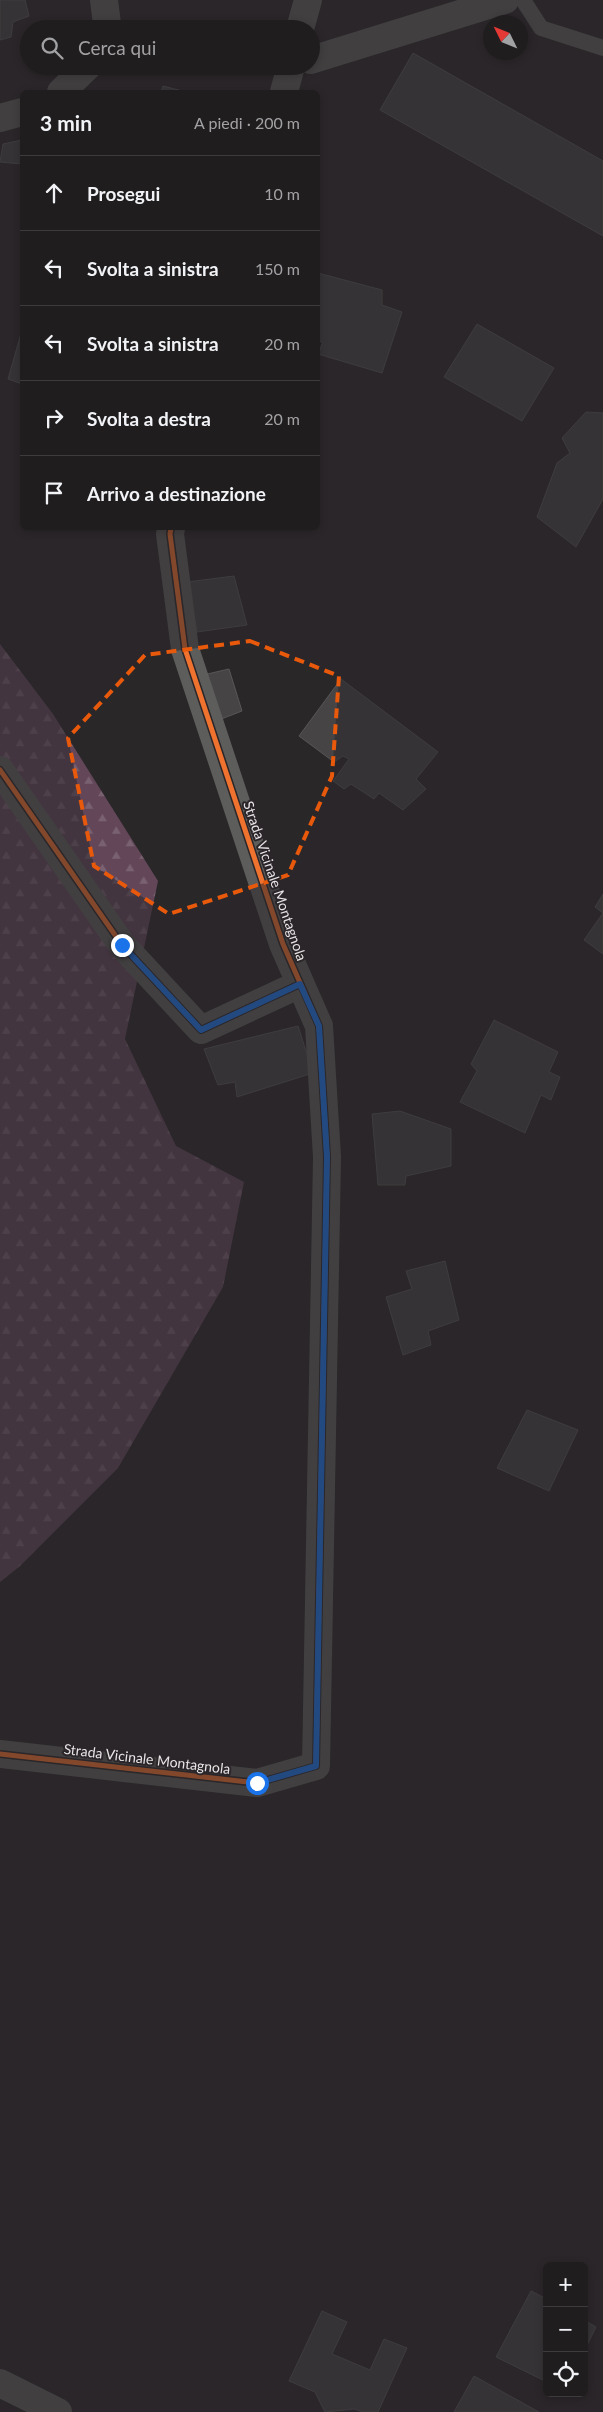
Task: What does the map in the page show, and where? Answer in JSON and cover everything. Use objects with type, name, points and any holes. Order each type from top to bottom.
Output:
[{"type":"street","points":[[104,0],[106,20]]},
{"type":"street","points":[[302,20],[308,0]]},
{"type":"street","points":[[320,57],[505,0]]},
{"type":"street","points":[[63,90],[79,75]]},
{"type":"street","points":[[285,90],[289,75]]},
{"type":"street","points":[[0,118],[20,113]]},
{"type":"street","name":"Strada Vicinale Montagnola","points":[[0,1754],[257,1783],[316,1766],[327,1157],[319,1026],[283,944],[185,649],[171,530]]},
{"type":"street","points":[[0,770],[122,945],[201,1030],[300,984]]},
{"type":"street","points":[[0,2383],[58,2412]]},
{"type":"lane","points":[[523,0],[541,28],[603,48]]},
{"type":"highlighted area","points":[[250,641],[339,676],[332,776],[288,875],[169,914],[94,866],[68,738],[145,655]]},
{"type":"green space","points":[[0,644],[53,714],[158,881],[125,1039],[176,1146],[244,1182],[223,1287],[118,1468],[20,1566],[0,1582]]},
{"type":"building","points":[[0,0],[25,0],[29,16],[13,22],[11,37],[0,40]]},
{"type":"building","points":[[413,53],[603,161],[603,236],[380,110]]},
{"type":"building","points":[[163,86],[178,90],[162,90]]},
{"type":"building","points":[[20,140],[20,164],[0,162],[3,144]]},
{"type":"building","points":[[320,274],[382,290],[382,305],[402,312],[382,373],[320,355],[323,342],[320,341]]},
{"type":"building","points":[[477,324],[554,368],[522,421],[444,377]]},
{"type":"building","points":[[20,337],[20,383],[8,379]]},
{"type":"building","points":[[586,412],[603,413],[603,499],[576,547],[537,517],[557,463],[570,453],[562,438]]},
{"type":"building","points":[[234,576],[247,625],[197,632],[187,582]]},
{"type":"building","points":[[229,669],[242,711],[216,721],[203,675]]},
{"type":"building","points":[[341,679],[438,752],[416,779],[426,789],[403,810],[379,793],[374,799],[351,784],[344,789],[333,781],[349,759],[343,756],[334,762],[299,736]]},
{"type":"building","points":[[603,894],[603,913],[595,907]]},
{"type":"building","points":[[603,913],[603,954],[584,940]]},
{"type":"building","points":[[494,1020],[558,1052],[549,1072],[560,1077],[551,1100],[541,1095],[525,1133],[460,1102],[477,1071],[471,1064]]},
{"type":"building","points":[[298,1026],[313,1073],[237,1097],[235,1082],[218,1085],[204,1049]]},
{"type":"building","points":[[400,1111],[451,1129],[451,1166],[406,1176],[405,1185],[378,1185],[372,1114]]},
{"type":"building","points":[[445,1261],[459,1320],[428,1331],[431,1345],[403,1355],[386,1297],[412,1289],[406,1271]]},
{"type":"building","points":[[527,1410],[578,1430],[549,1491],[497,1468]]},
{"type":"building","points":[[531,2291],[543,2297],[543,2380],[496,2357]]},
{"type":"building","points":[[322,2311],[347,2322],[332,2354],[370,2370],[384,2339],[407,2348],[378,2412],[363,2412],[354,2409],[325,2412],[315,2392],[289,2381]]},
{"type":"building","points":[[588,2322],[596,2327],[588,2343]]},
{"type":"building","points":[[474,2376],[539,2412],[454,2412]]},
{"type":"cycle path","points":[[0,1754],[257,1783],[316,1766],[327,1157],[319,1026],[283,944],[185,649],[171,530]]},
{"type":"cycle path","points":[[0,770],[122,945],[201,1030],[300,984]]},
{"type":"route","points":[[122,945],[201,1030],[300,984],[319,1026],[327,1157],[316,1766],[257,1783]]}]
